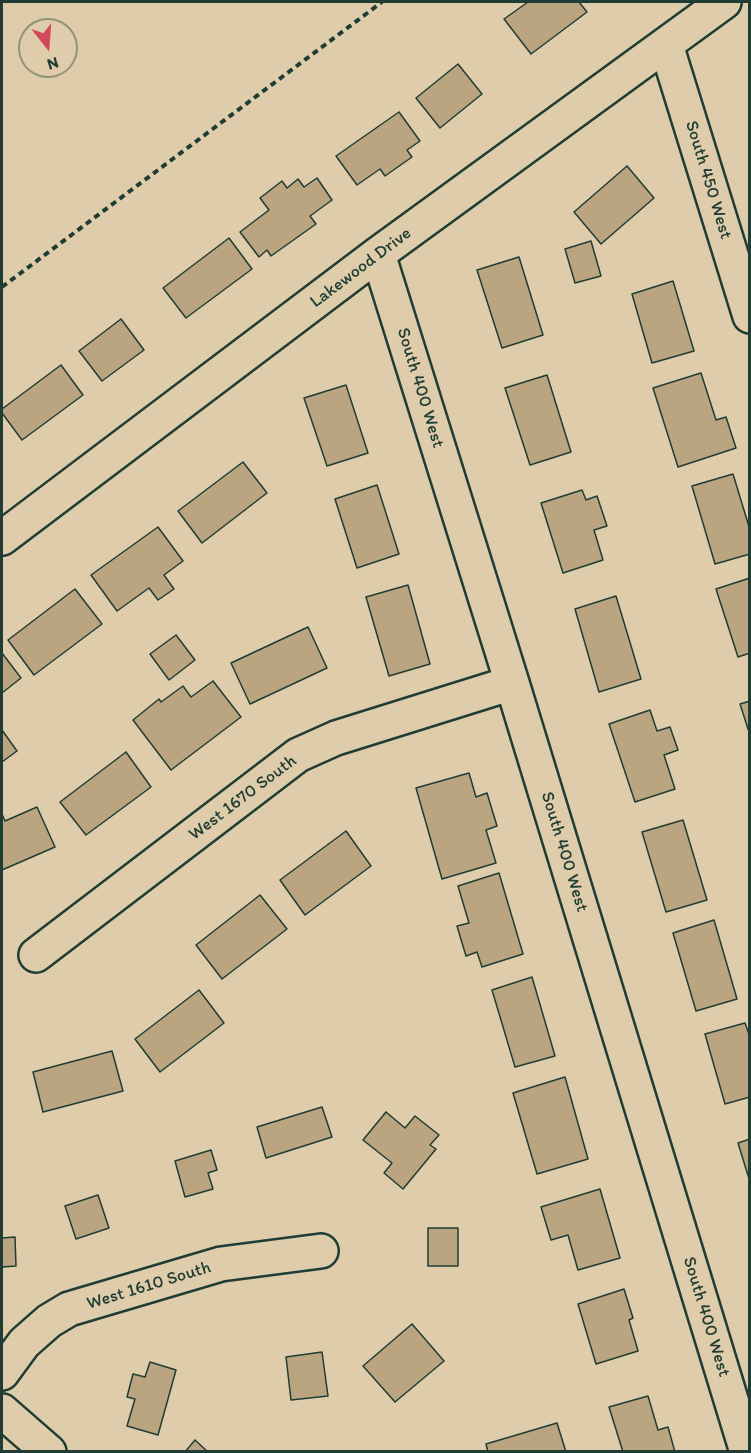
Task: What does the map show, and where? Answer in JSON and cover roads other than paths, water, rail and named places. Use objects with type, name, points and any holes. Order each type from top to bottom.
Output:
[{"type":"street","name":"Lakewood Drive","points":[[2,538],[378,254],[724,2]]},
{"type":"street","name":"South 450 West","points":[[666,45],[750,316]]},
{"type":"street","name":"South 400 West","points":[[378,254],[747,1452]]},
{"type":"street","name":"West 1670 South","points":[[36,955],[298,755],[336,738],[512,683]]},
{"type":"street","name":"West 1610 South","points":[[2,1373],[24,1343],[49,1321],[69,1309],[221,1264],[321,1251]]},
{"type":"street","points":[[2,1411],[49,1452]]}]
